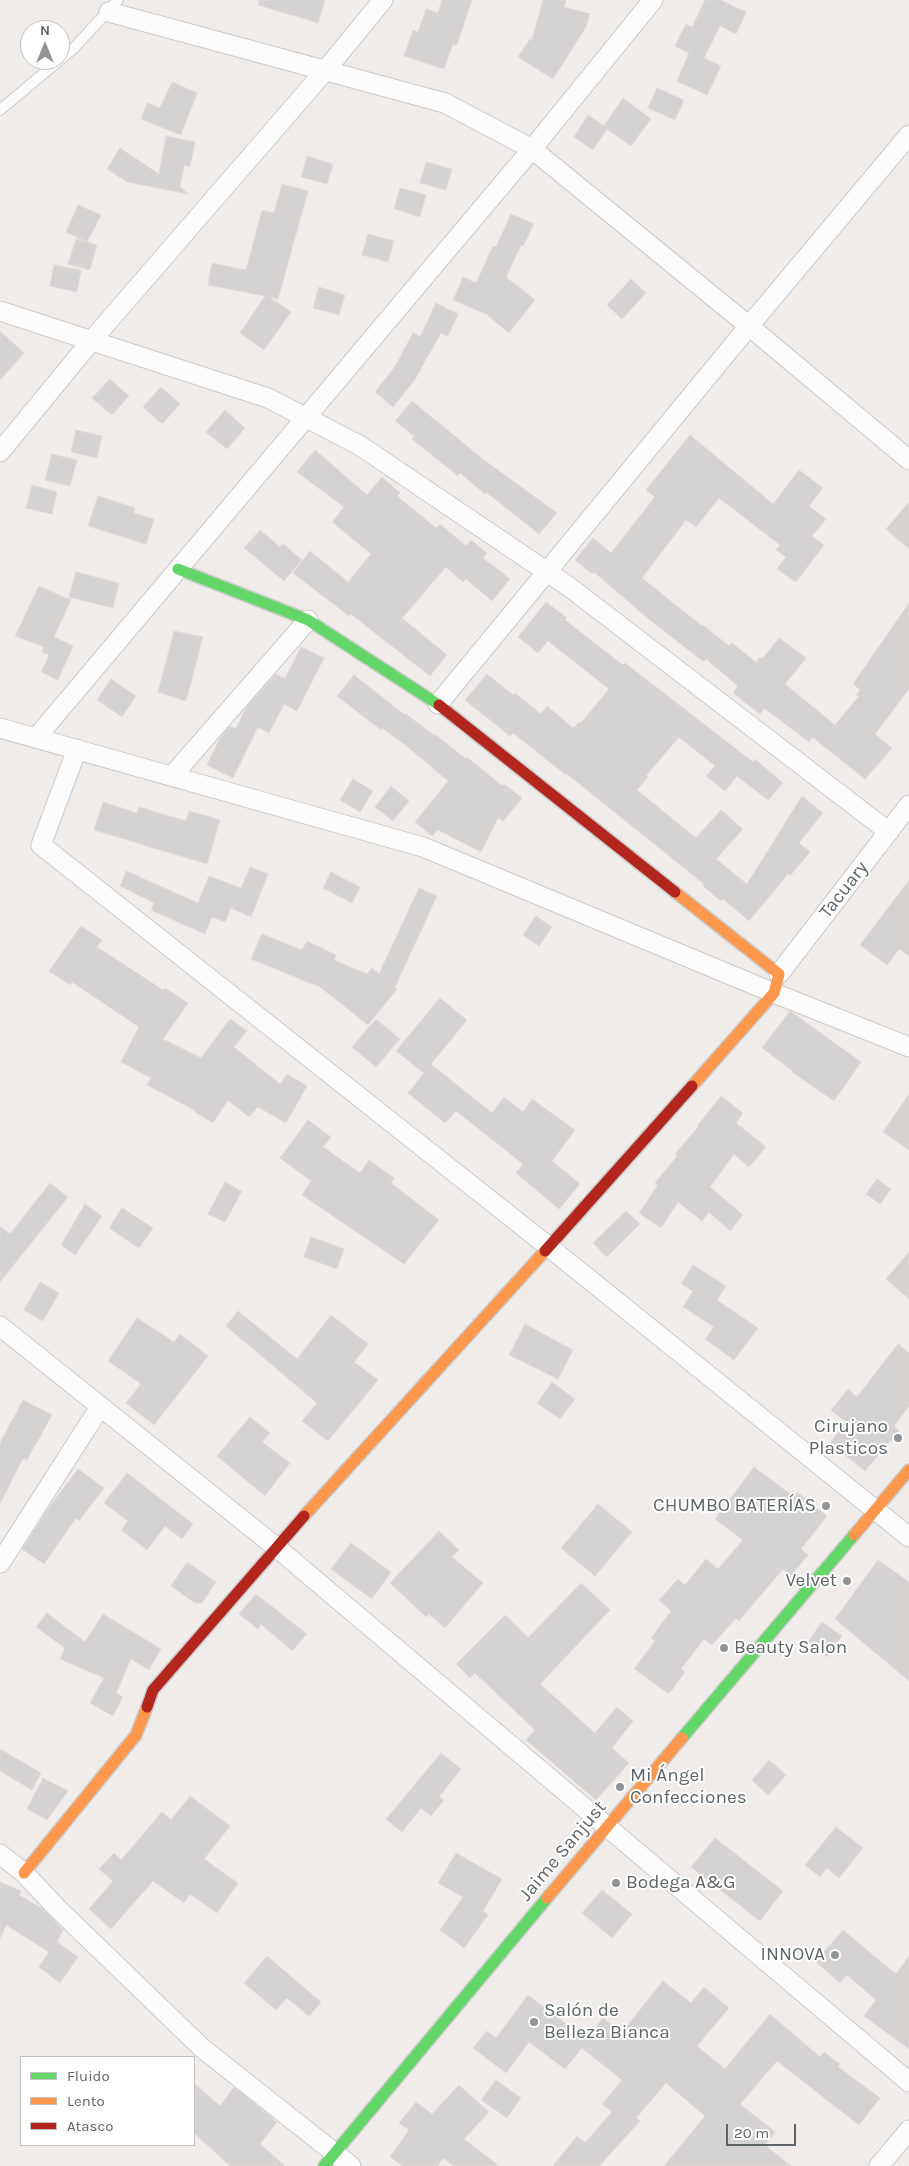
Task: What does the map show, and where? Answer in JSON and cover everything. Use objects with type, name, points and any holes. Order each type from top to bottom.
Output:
[{"type":"street","points":[[0,452],[92,340],[324,72],[383,0]]},
{"type":"street","points":[[36,738],[532,149],[653,0]]},
{"type":"street","points":[[113,6],[324,72],[445,103],[532,149],[749,326],[909,460]]},
{"type":"street","points":[[438,704],[909,135]]},
{"type":"street","points":[[0,312],[268,398],[359,445],[568,586],[889,832]]},
{"type":"street","points":[[24,1873],[136,1735],[153,1690],[276,1547],[549,1247],[774,993],[779,974],[438,704],[308,620],[178,569]]},
{"type":"street","points":[[172,776],[308,620]]},
{"type":"street","points":[[0,728],[423,847],[909,1047]]},
{"type":"street","points":[[77,749],[41,844],[549,1247],[909,1537]]},
{"type":"street","name":"Tacuary","points":[[779,974],[909,805]]},
{"type":"street","points":[[0,1326],[276,1547],[909,2082]]},
{"type":"street","points":[[0,1563],[100,1407]]},
{"type":"street","name":"Jaime Sanjust","points":[[329,2159],[607,1826],[909,1470]]},
{"type":"street","points":[[0,1854],[24,1873],[57,1908],[202,2048],[329,2159],[351,2166]]},
{"type":"street","points":[[879,2166],[909,2130]]},
{"type":"lane","points":[[0,110],[74,48],[113,6]]},
{"type":"building","points":[[259,0],[325,0],[318,23],[258,5]]},
{"type":"building","points":[[442,0],[472,0],[457,45],[453,44],[444,69],[404,56],[413,30],[418,32],[426,9],[438,13]]},
{"type":"building","points":[[543,0],[566,0],[564,7],[590,14],[586,27],[553,79],[518,57],[530,39],[532,40]]},
{"type":"building","points":[[705,0],[720,0],[746,12],[736,34],[720,26],[704,58],[721,66],[707,95],[677,81],[689,53],[675,46],[686,24],[692,27]]},
{"type":"building","points":[[172,82],[197,93],[181,135],[141,119],[147,103],[160,108]]},
{"type":"building","points":[[657,88],[684,100],[675,120],[648,108]]},
{"type":"building","points":[[623,98],[651,119],[631,146],[607,129],[593,150],[574,137],[588,115],[604,126]]},
{"type":"building","points":[[166,136],[195,142],[190,167],[184,165],[180,187],[188,194],[127,182],[107,169],[120,148],[159,174]]},
{"type":"building","points":[[307,156],[333,164],[327,184],[301,177]]},
{"type":"building","points":[[426,162],[452,169],[446,190],[420,183]]},
{"type":"building","points":[[282,184],[308,191],[278,299],[269,297],[291,312],[264,350],[240,333],[265,296],[208,285],[212,263],[246,270],[262,210],[274,213]]},
{"type":"building","points":[[400,188],[426,195],[420,217],[394,209]]},
{"type":"building","points":[[78,205],[101,215],[87,242],[66,232]]},
{"type":"building","points":[[511,214],[534,224],[523,246],[521,245],[506,277],[535,300],[509,333],[486,314],[453,300],[463,277],[476,283],[493,246],[496,247]]},
{"type":"building","points":[[368,234],[394,241],[388,262],[362,255]]},
{"type":"building","points":[[76,239],[97,245],[90,270],[68,264]]},
{"type":"building","points":[[54,265],[81,270],[77,292],[50,286]]},
{"type":"building","points":[[631,279],[646,293],[622,319],[607,305]]},
{"type":"building","points":[[319,287],[345,295],[339,315],[313,308]]},
{"type":"building","points":[[436,303],[458,314],[448,336],[441,333],[414,381],[393,407],[375,392],[394,368],[413,333],[420,337]]},
{"type":"building","points":[[0,331],[24,353],[0,380]]},
{"type":"building","points":[[110,379],[129,396],[112,415],[92,398]]},
{"type":"building","points":[[161,387],[180,404],[162,424],[143,407]]},
{"type":"building","points":[[412,401],[484,460],[557,513],[539,534],[460,473],[458,476],[412,439],[414,436],[395,421]]},
{"type":"building","points":[[225,410],[245,428],[227,449],[206,432]]},
{"type":"building","points":[[76,430],[102,436],[97,458],[71,452]]},
{"type":"building","points":[[690,435],[773,504],[799,470],[823,488],[809,506],[826,519],[812,536],[824,545],[796,582],[777,569],[786,557],[776,550],[780,545],[719,498],[696,527],[686,520],[642,578],[702,626],[729,646],[732,643],[756,662],[760,657],[762,659],[779,638],[806,658],[785,684],[835,725],[859,696],[856,695],[860,690],[853,684],[909,603],[909,689],[875,734],[892,748],[865,779],[812,737],[809,742],[764,708],[760,714],[733,693],[738,686],[706,659],[704,662],[651,621],[594,572],[592,574],[575,560],[593,538],[611,553],[655,497],[646,490]]},
{"type":"building","points":[[315,450],[367,495],[382,477],[400,493],[397,496],[436,528],[440,524],[466,546],[471,540],[487,553],[483,558],[510,579],[492,601],[466,579],[463,582],[446,567],[402,618],[447,655],[430,676],[351,614],[349,616],[293,573],[310,551],[348,582],[371,554],[332,522],[344,507],[297,472]]},
{"type":"building","points":[[52,454],[77,460],[70,486],[45,480]]},
{"type":"building","points":[[32,485],[57,492],[52,514],[26,508]]},
{"type":"building","points":[[98,496],[135,508],[134,513],[154,519],[146,544],[88,526]]},
{"type":"building","points":[[909,502],[909,549],[886,529]]},
{"type":"building","points":[[260,530],[280,547],[283,544],[302,560],[284,581],[244,548]]},
{"type":"building","points":[[76,572],[119,583],[113,608],[69,597]]},
{"type":"building","points":[[39,586],[71,600],[54,637],[73,646],[58,680],[41,672],[49,655],[42,652],[44,647],[15,636]]},
{"type":"building","points":[[546,602],[567,618],[565,620],[623,665],[625,663],[753,762],[755,759],[783,783],[768,800],[737,776],[725,791],[706,776],[715,766],[679,737],[646,776],[648,777],[637,790],[696,838],[721,810],[743,829],[716,859],[747,884],[802,796],[823,813],[799,843],[810,852],[790,876],[788,874],[749,921],[723,899],[721,901],[703,886],[704,884],[567,774],[513,733],[510,736],[465,700],[487,674],[541,714],[547,706],[573,728],[579,722],[581,723],[609,689],[548,641],[538,653],[518,637]]},
{"type":"building","points":[[174,631],[203,637],[186,701],[158,692]]},
{"type":"building","points":[[301,647],[324,658],[297,711],[284,704],[269,733],[258,727],[233,778],[207,765],[220,738],[230,726],[236,729],[246,708],[276,674],[285,679]]},
{"type":"building","points":[[354,675],[405,715],[436,735],[466,759],[467,757],[502,786],[504,784],[522,798],[503,821],[498,818],[481,852],[438,830],[432,836],[415,822],[448,781],[408,747],[382,728],[381,730],[337,696]]},
{"type":"building","points":[[111,679],[136,696],[122,717],[97,700]]},
{"type":"building","points":[[353,779],[373,791],[360,812],[340,800]]},
{"type":"building","points":[[391,786],[409,801],[393,821],[375,807]]},
{"type":"building","points":[[103,802],[137,813],[139,807],[186,821],[189,811],[220,820],[207,864],[94,830]]},
{"type":"building","points":[[250,867],[268,874],[251,917],[231,908],[225,922],[212,917],[205,934],[151,910],[154,903],[120,886],[126,871],[198,903],[209,876],[241,888]]},
{"type":"building","points":[[331,872],[360,887],[352,903],[323,888]]},
{"type":"building","points":[[909,880],[909,956],[899,949],[887,965],[860,945]]},
{"type":"building","points":[[419,888],[437,896],[395,987],[397,989],[368,1025],[320,987],[251,959],[262,934],[302,950],[307,941],[336,955],[334,960],[367,974],[372,968],[379,974]]},
{"type":"building","points":[[536,916],[552,927],[539,946],[523,935]]},
{"type":"building","points":[[81,926],[102,940],[97,947],[163,990],[165,988],[188,1003],[163,1039],[201,1058],[230,1019],[247,1031],[234,1047],[280,1084],[287,1074],[307,1086],[286,1123],[258,1107],[249,1117],[228,1100],[213,1123],[196,1111],[147,1085],[151,1078],[121,1062],[139,1027],[72,982],[70,985],[49,971]]},
{"type":"building","points":[[440,998],[467,1020],[431,1064],[492,1113],[504,1097],[523,1112],[532,1099],[575,1130],[552,1161],[580,1184],[559,1209],[516,1173],[523,1164],[456,1111],[445,1123],[408,1093],[424,1073],[396,1051]]},
{"type":"building","points":[[790,1011],[861,1062],[834,1101],[792,1072],[762,1048]]},
{"type":"building","points":[[376,1019],[400,1039],[376,1067],[352,1047]]},
{"type":"building","points":[[909,1094],[909,1150],[883,1132]]},
{"type":"building","points":[[721,1096],[743,1113],[736,1123],[766,1147],[749,1167],[734,1154],[710,1187],[743,1215],[730,1231],[709,1212],[702,1221],[678,1202],[661,1228],[639,1213],[658,1185],[655,1183],[677,1156],[675,1154]]},
{"type":"building","points":[[308,1120],[331,1137],[323,1147],[360,1173],[369,1160],[394,1178],[391,1183],[439,1220],[404,1264],[302,1195],[311,1181],[280,1158]]},
{"type":"building","points":[[877,1179],[891,1189],[880,1204],[866,1194]]},
{"type":"building","points":[[225,1182],[242,1191],[225,1222],[208,1214]]},
{"type":"building","points":[[50,1183],[68,1197],[0,1282],[0,1226],[10,1234]]},
{"type":"building","points":[[85,1204],[102,1216],[75,1255],[61,1245]]},
{"type":"building","points":[[122,1208],[153,1228],[139,1248],[109,1228]]},
{"type":"building","points":[[626,1211],[640,1224],[607,1257],[593,1243]]},
{"type":"building","points":[[311,1237],[344,1249],[337,1269],[304,1257]]},
{"type":"building","points":[[909,1252],[909,1299],[886,1279]]},
{"type":"building","points":[[693,1265],[726,1286],[717,1300],[758,1328],[734,1360],[705,1339],[714,1327],[683,1307],[693,1291],[681,1284]]},
{"type":"building","points":[[40,1282],[59,1293],[43,1321],[24,1310]]},
{"type":"building","points":[[238,1311],[297,1359],[331,1315],[368,1344],[354,1362],[378,1380],[328,1441],[302,1421],[317,1403],[226,1326]]},
{"type":"building","points":[[137,1318],[174,1342],[180,1334],[208,1356],[154,1425],[126,1403],[141,1384],[108,1361]]},
{"type":"building","points":[[525,1324],[573,1350],[558,1379],[509,1355]]},
{"type":"building","points":[[898,1344],[909,1353],[909,1406],[894,1426],[899,1431],[865,1471],[830,1443],[846,1422],[831,1410],[848,1389],[857,1397]]},
{"type":"building","points":[[552,1382],[575,1399],[560,1419],[537,1403]]},
{"type":"building","points":[[23,1400],[52,1415],[27,1460],[23,1458],[0,1504],[0,1443]]},
{"type":"building","points":[[250,1417],[270,1433],[262,1442],[290,1463],[265,1496],[217,1456]]},
{"type":"building","points":[[754,1467],[793,1496],[797,1492],[827,1516],[801,1549],[808,1555],[791,1576],[783,1569],[739,1621],[736,1618],[712,1645],[704,1639],[681,1669],[685,1672],[669,1694],[634,1669],[655,1641],[651,1638],[671,1611],[659,1600],[678,1579],[685,1585],[706,1559],[718,1569],[743,1540],[715,1519]]},
{"type":"building","points":[[78,1469],[104,1488],[79,1521],[76,1518],[44,1564],[22,1549],[47,1510]]},
{"type":"building","points":[[127,1473],[193,1524],[182,1539],[165,1526],[147,1550],[121,1530],[128,1521],[104,1503]]},
{"type":"building","points":[[598,1504],[632,1532],[595,1576],[561,1548]]},
{"type":"building","points":[[439,1531],[459,1550],[452,1557],[483,1583],[445,1628],[429,1614],[426,1617],[390,1583]]},
{"type":"building","points":[[351,1543],[391,1572],[372,1599],[331,1569]]},
{"type":"building","points":[[878,1560],[909,1582],[909,1681],[835,1619]]},
{"type":"building","points":[[187,1562],[216,1582],[202,1603],[195,1603],[171,1586]]},
{"type":"building","points":[[581,1583],[610,1610],[540,1684],[595,1733],[617,1707],[633,1721],[612,1748],[629,1763],[596,1800],[526,1740],[535,1730],[475,1673],[470,1678],[456,1664],[505,1615],[528,1638]]},
{"type":"building","points":[[256,1594],[307,1634],[292,1651],[261,1624],[258,1629],[239,1614]]},
{"type":"building","points":[[47,1613],[85,1642],[103,1614],[161,1649],[149,1670],[131,1659],[116,1693],[123,1697],[113,1716],[90,1703],[104,1678],[60,1659],[65,1648],[36,1627]]},
{"type":"building","points":[[822,1622],[842,1636],[827,1657],[807,1643]]},
{"type":"building","points":[[0,1749],[41,1773],[32,1790],[0,1771]]},
{"type":"building","points":[[441,1753],[461,1769],[439,1797],[444,1800],[431,1816],[421,1808],[402,1832],[386,1819]]},
{"type":"building","points":[[769,1760],[786,1775],[768,1795],[752,1780]]},
{"type":"building","points":[[43,1778],[68,1791],[47,1820],[27,1809]]},
{"type":"building","points":[[190,1796],[230,1826],[204,1859],[238,1883],[217,1913],[190,1894],[184,1903],[153,1881],[111,1929],[89,1909],[113,1881],[99,1869],[114,1853],[121,1860],[162,1812],[171,1820]]},
{"type":"building","points":[[836,1827],[863,1848],[839,1878],[827,1868],[820,1877],[805,1865]]},
{"type":"building","points":[[715,1838],[783,1891],[760,1921],[691,1867]]},
{"type":"building","points":[[456,1853],[502,1879],[483,1911],[488,1915],[464,1948],[440,1930],[463,1897],[438,1883]]},
{"type":"building","points":[[0,1882],[21,1891],[19,1895],[43,1909],[63,1930],[57,1942],[78,1957],[60,1983],[39,1967],[49,1952],[6,1925],[0,1939]]},
{"type":"building","points":[[602,1890],[632,1914],[612,1938],[582,1913]]},
{"type":"building","points":[[843,1930],[896,1974],[909,1956],[909,2049],[864,2016],[876,2000],[847,1975],[840,1983],[816,1962]]},
{"type":"building","points":[[267,1956],[321,2002],[309,2016],[287,1998],[276,2010],[244,1983]]},
{"type":"building","points":[[663,1981],[691,2003],[704,1987],[729,2008],[697,2046],[725,2069],[770,2014],[820,2057],[824,2052],[840,2064],[838,2067],[880,2098],[859,2125],[777,2061],[740,2104],[775,2132],[765,2145],[791,2166],[664,2166],[705,2116],[666,2083],[636,2118],[640,2121],[599,2166],[553,2166],[577,2136],[585,2143],[612,2112],[602,2104],[622,2080],[582,2048],[565,2069],[529,2042],[506,2073],[473,2048],[487,2031],[496,2038],[528,1995],[586,2039],[603,2018],[622,2032]]},
{"type":"building","points":[[496,2080],[521,2098],[507,2118],[481,2100]]},
{"type":"building","points":[[195,2084],[220,2106],[234,2087],[277,2122],[260,2144],[285,2166],[230,2166],[195,2134]]},
{"type":"building","points":[[459,2085],[489,2112],[464,2139],[499,2166],[454,2166],[443,2158],[437,2166],[403,2166],[390,2157],[409,2130],[399,2123],[416,2102],[432,2114]]},
{"type":"traffic: fast","points":[[178,569],[308,620],[439,705]]},
{"type":"traffic: fast","points":[[682,1738],[854,1535]]},
{"type":"traffic: fast","points":[[324,2166],[547,1898]]},
{"type":"traffic: slow","points":[[675,892],[779,974],[774,993],[692,1086]]},
{"type":"traffic: slow","points":[[304,1516],[545,1251]]},
{"type":"traffic: slow","points":[[854,1535],[909,1470]]},
{"type":"traffic: slow","points":[[24,1873],[136,1735],[147,1707]]},
{"type":"traffic: slow","points":[[547,1898],[682,1738]]},
{"type":"traffic: jam","points":[[439,705],[675,892]]},
{"type":"traffic: jam","points":[[545,1251],[692,1086]]},
{"type":"traffic: jam","points":[[147,1707],[153,1690],[304,1516]]},
{"type":"place","name":"Cirujano Plasticos","points":[[898,1438]]},
{"type":"place","name":"CHUMBO BATERÍAS","points":[[826,1506]]},
{"type":"place","name":"Velvet","points":[[847,1581]]},
{"type":"place","name":"Beauty Salon","points":[[724,1648]]},
{"type":"place","name":"Mi Ángel Confecciones","points":[[620,1787]]},
{"type":"place","name":"Bodega A&G","points":[[616,1883]]},
{"type":"place","name":"INNOVA","points":[[835,1955]]},
{"type":"place","name":"Salón de Belleza Bianca","points":[[534,2022]]}]
